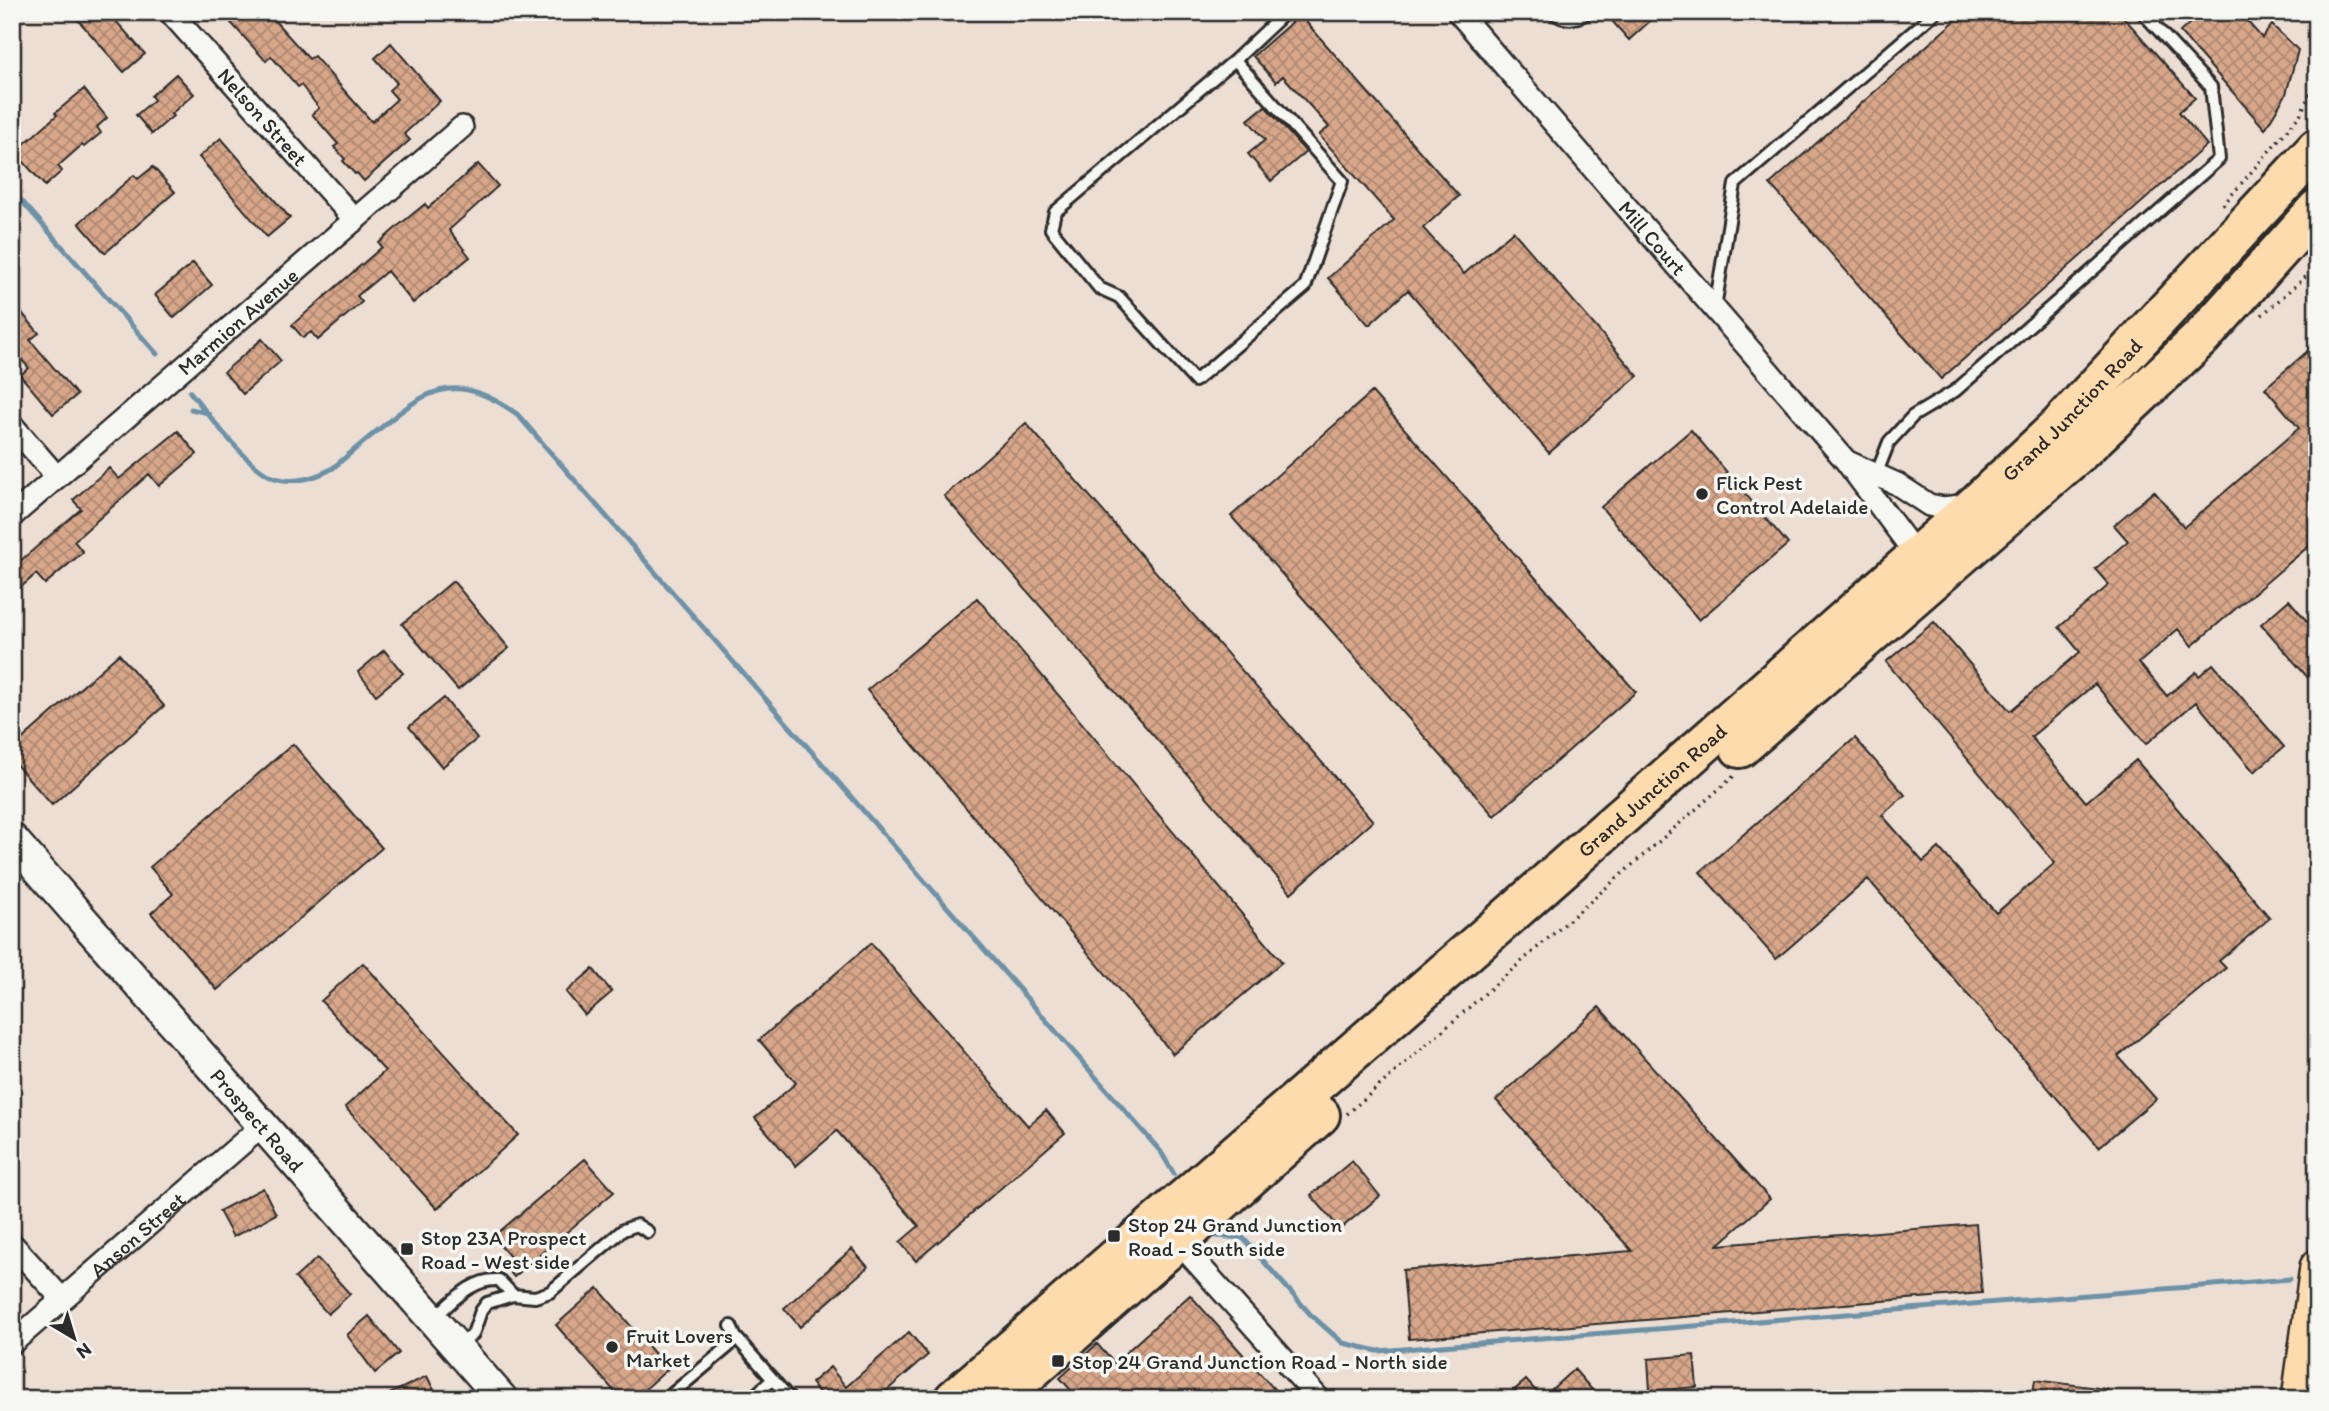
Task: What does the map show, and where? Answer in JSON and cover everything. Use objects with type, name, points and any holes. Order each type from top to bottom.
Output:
[{"type":"highway","points":[[2227,245],[2317,119]]},
{"type":"highway","name":"Grand Junction Road","points":[[1926,568],[1976,504],[2059,426],[2317,148]]},
{"type":"highway","name":"Grand Junction Road","points":[[954,1399],[1168,1231],[1926,568],[2079,453],[2202,337],[2317,209]]},
{"type":"highway","points":[[2202,337],[2317,245]]},
{"type":"highway","name":"Grand Junction Road","points":[[999,1399],[1168,1231]]},
{"type":"main road","name":"Prospect Road","points":[[12,839],[502,1399]]},
{"type":"main road","points":[[2299,1399],[2314,1283]]},
{"type":"street","name":"Nelson Street","points":[[170,12],[355,220]]},
{"type":"street","name":"Mill Court","points":[[1458,12],[1846,461],[1926,568]]},
{"type":"street","name":"Marmion Avenue","points":[[12,516],[463,127]]},
{"type":"street","points":[[12,425],[57,477]]},
{"type":"street","name":"Mill Court","points":[[1846,461],[1897,484],[1929,505],[1943,509],[1976,504]]},
{"type":"street","name":"Anson Street","points":[[12,1343],[261,1126]]},
{"type":"street","points":[[1168,1231],[1319,1399]]},
{"type":"street","points":[[12,1244],[62,1299]]},
{"type":"lane","points":[[1234,60],[1342,181],[1306,287],[1195,382],[1119,297],[1099,288],[1051,229],[1055,212],[1234,60],[1286,12]]},
{"type":"lane","points":[[1552,12],[1564,20],[1589,12]]},
{"type":"lane","points":[[1715,309],[1735,184],[1936,12]]},
{"type":"lane","points":[[1876,475],[1889,442],[1913,416],[1955,391],[2218,159],[2211,88],[2142,12]]},
{"type":"lane","points":[[457,1348],[473,1334],[486,1303],[513,1295],[535,1297],[550,1292],[624,1230],[637,1226],[649,1232]]},
{"type":"lane","points":[[432,1320],[467,1289],[484,1279],[499,1280],[513,1295]]},
{"type":"lane","points":[[669,1398],[728,1347],[733,1331],[790,1399]]},
{"type":"lane","points":[[751,1399],[773,1379]]},
{"type":"path","points":[[2220,208],[2300,115],[2317,79]]},
{"type":"building","points":[[71,12],[108,12],[145,54],[124,72]]},
{"type":"building","points":[[221,12],[285,12],[275,21],[309,59],[314,56],[372,122],[397,99],[389,90],[397,83],[375,58],[391,43],[440,101],[404,134],[410,140],[364,181],[343,161],[345,159],[334,147],[338,144],[312,114],[319,108],[301,85],[298,87],[271,56],[266,61]]},
{"type":"building","points":[[1604,12],[1660,12],[1629,40]]},
{"type":"building","points":[[1965,12],[2119,12],[2195,98],[2179,112],[2207,145],[1941,379],[1770,184]]},
{"type":"building","points":[[2202,12],[2239,12],[2262,38],[2272,25],[2298,50],[2286,94],[2265,129],[2180,32]]},
{"type":"building","points":[[1300,15],[1459,196],[1423,228],[1464,274],[1513,231],[1638,376],[1549,453],[1408,290],[1369,325],[1328,278],[1394,220],[1319,135],[1329,127],[1283,76],[1276,82],[1253,56]]},
{"type":"building","points":[[176,74],[194,94],[152,134],[136,115],[154,100],[151,96]]},
{"type":"building","points":[[84,89],[107,118],[97,127],[101,133],[58,166],[62,171],[45,186],[15,152]]},
{"type":"building","points":[[1265,106],[1306,152],[1271,181],[1248,154],[1265,140],[1248,120]]},
{"type":"building","points":[[221,138],[290,218],[267,237],[199,157]]},
{"type":"building","points":[[478,164],[498,186],[449,230],[470,257],[413,303],[387,271],[357,296],[362,302],[318,340],[311,332],[303,338],[292,325],[382,247],[379,243],[398,226],[425,204],[428,208]]},
{"type":"building","points":[[153,167],[175,192],[105,253],[79,223],[134,175],[138,179]]},
{"type":"building","points":[[193,263],[212,285],[174,318],[155,295]]},
{"type":"building","points":[[12,301],[39,333],[30,340],[77,395],[53,414],[20,375],[29,368],[12,349]]},
{"type":"building","points":[[262,339],[281,361],[243,394],[224,372]]},
{"type":"building","points":[[2317,343],[2317,539],[2192,646],[2178,629],[2139,663],[2167,696],[2196,672],[2199,676],[2213,664],[2284,747],[2254,772],[2196,702],[2146,744],[2095,684],[2031,737],[2086,802],[2136,760],[2270,918],[2219,961],[2226,968],[2118,1056],[2156,1099],[2099,1147],[1868,879],[1776,959],[1700,872],[1855,738],[1905,795],[1882,815],[1923,862],[1939,848],[1996,913],[2055,863],[1886,662],[1934,622],[2010,711],[2080,652],[2059,627],[2109,585],[2095,569],[2128,541],[2114,525],[2154,491],[2184,527],[2299,428],[2265,388]]},
{"type":"building","points":[[1372,392],[1636,692],[1494,816],[1231,516]]},
{"type":"building","points":[[1026,423],[1373,821],[1291,893],[944,496]]},
{"type":"building","points":[[1691,430],[1788,544],[1699,620],[1601,507]]},
{"type":"building","points":[[178,431],[197,454],[159,486],[149,474],[74,541],[83,552],[45,584],[36,574],[12,595],[12,568],[81,509],[73,500],[109,468],[119,479]]},
{"type":"building","points":[[453,581],[509,648],[458,690],[402,624]]},
{"type":"building","points":[[977,598],[1282,962],[1173,1054],[867,690]]},
{"type":"building","points":[[2289,600],[2317,633],[2317,688],[2261,624]]},
{"type":"building","points":[[384,650],[403,673],[376,695],[358,672]]},
{"type":"building","points":[[119,654],[164,706],[52,805],[12,760],[12,748]]},
{"type":"building","points":[[444,698],[477,739],[442,767],[409,727]]},
{"type":"building","points":[[293,744],[382,848],[217,990],[151,913],[173,894],[150,867]]},
{"type":"building","points":[[871,943],[1028,1126],[1046,1110],[1065,1133],[916,1261],[900,1242],[919,1226],[837,1131],[796,1166],[755,1118],[796,1083],[759,1040]]},
{"type":"building","points":[[363,963],[518,1135],[437,1209],[345,1107],[385,1071],[321,1001]]},
{"type":"building","points":[[593,969],[612,992],[585,1015],[566,992]]},
{"type":"building","points":[[1599,1007],[1770,1199],[1718,1245],[1976,1224],[1982,1293],[1409,1339],[1403,1270],[1632,1251],[1496,1100]]},
{"type":"building","points":[[585,1159],[614,1192],[514,1277],[504,1265],[511,1258],[493,1237]]},
{"type":"building","points":[[1352,1161],[1380,1196],[1340,1229],[1311,1195]]},
{"type":"building","points":[[263,1188],[276,1214],[233,1237],[219,1211]]},
{"type":"building","points":[[852,1249],[868,1267],[800,1327],[784,1308]]},
{"type":"building","points":[[317,1258],[350,1294],[328,1314],[295,1278]]},
{"type":"building","name":"Fruit Lovers Market","points":[[598,1288],[668,1369],[634,1399],[621,1399],[556,1325]]},
{"type":"building","points":[[1190,1295],[1283,1399],[1079,1399],[1060,1378],[1097,1344],[1114,1363]]},
{"type":"building","points":[[369,1316],[399,1353],[375,1373],[347,1335]]},
{"type":"building","points":[[909,1332],[928,1355],[877,1399],[824,1399],[811,1383],[830,1367],[846,1387]]},
{"type":"building","points":[[1694,1355],[1697,1387],[1650,1391],[1648,1359]]},
{"type":"building","points":[[1574,1369],[1600,1399],[1504,1399],[1526,1380],[1542,1398]]},
{"type":"building","points":[[427,1376],[438,1399],[379,1399]]},
{"type":"building","points":[[2035,1380],[2107,1389],[2106,1399],[2032,1399]]},
{"type":"waterway","points":[[12,190],[157,354]]},
{"type":"waterway","points":[[190,392],[253,464],[275,478],[290,480],[312,477],[333,468],[400,412],[432,393],[447,389],[479,393],[517,414],[1161,1152],[1174,1174]]},
{"type":"waterway","points":[[191,409],[208,413]]},
{"type":"waterway","points":[[1227,1226],[1243,1238],[1311,1315],[1343,1343],[1378,1351],[2290,1279]]},
{"type":"waterway","points":[[1216,1236],[1243,1238]]},
{"type":"place","name":"Flick Pest Control Adelaide","points":[[1702,494]]},
{"type":"place","name":"Stop 24 Grand Junction Road - South side","points":[[1114,1236]]},
{"type":"place","name":"Stop 23A Prospect Road - West side","points":[[407,1249]]},
{"type":"place","name":"Fruit Lovers Market","points":[[612,1347]]},
{"type":"place","name":"Stop 24 Grand Junction Road - North side","points":[[1058,1361]]}]
